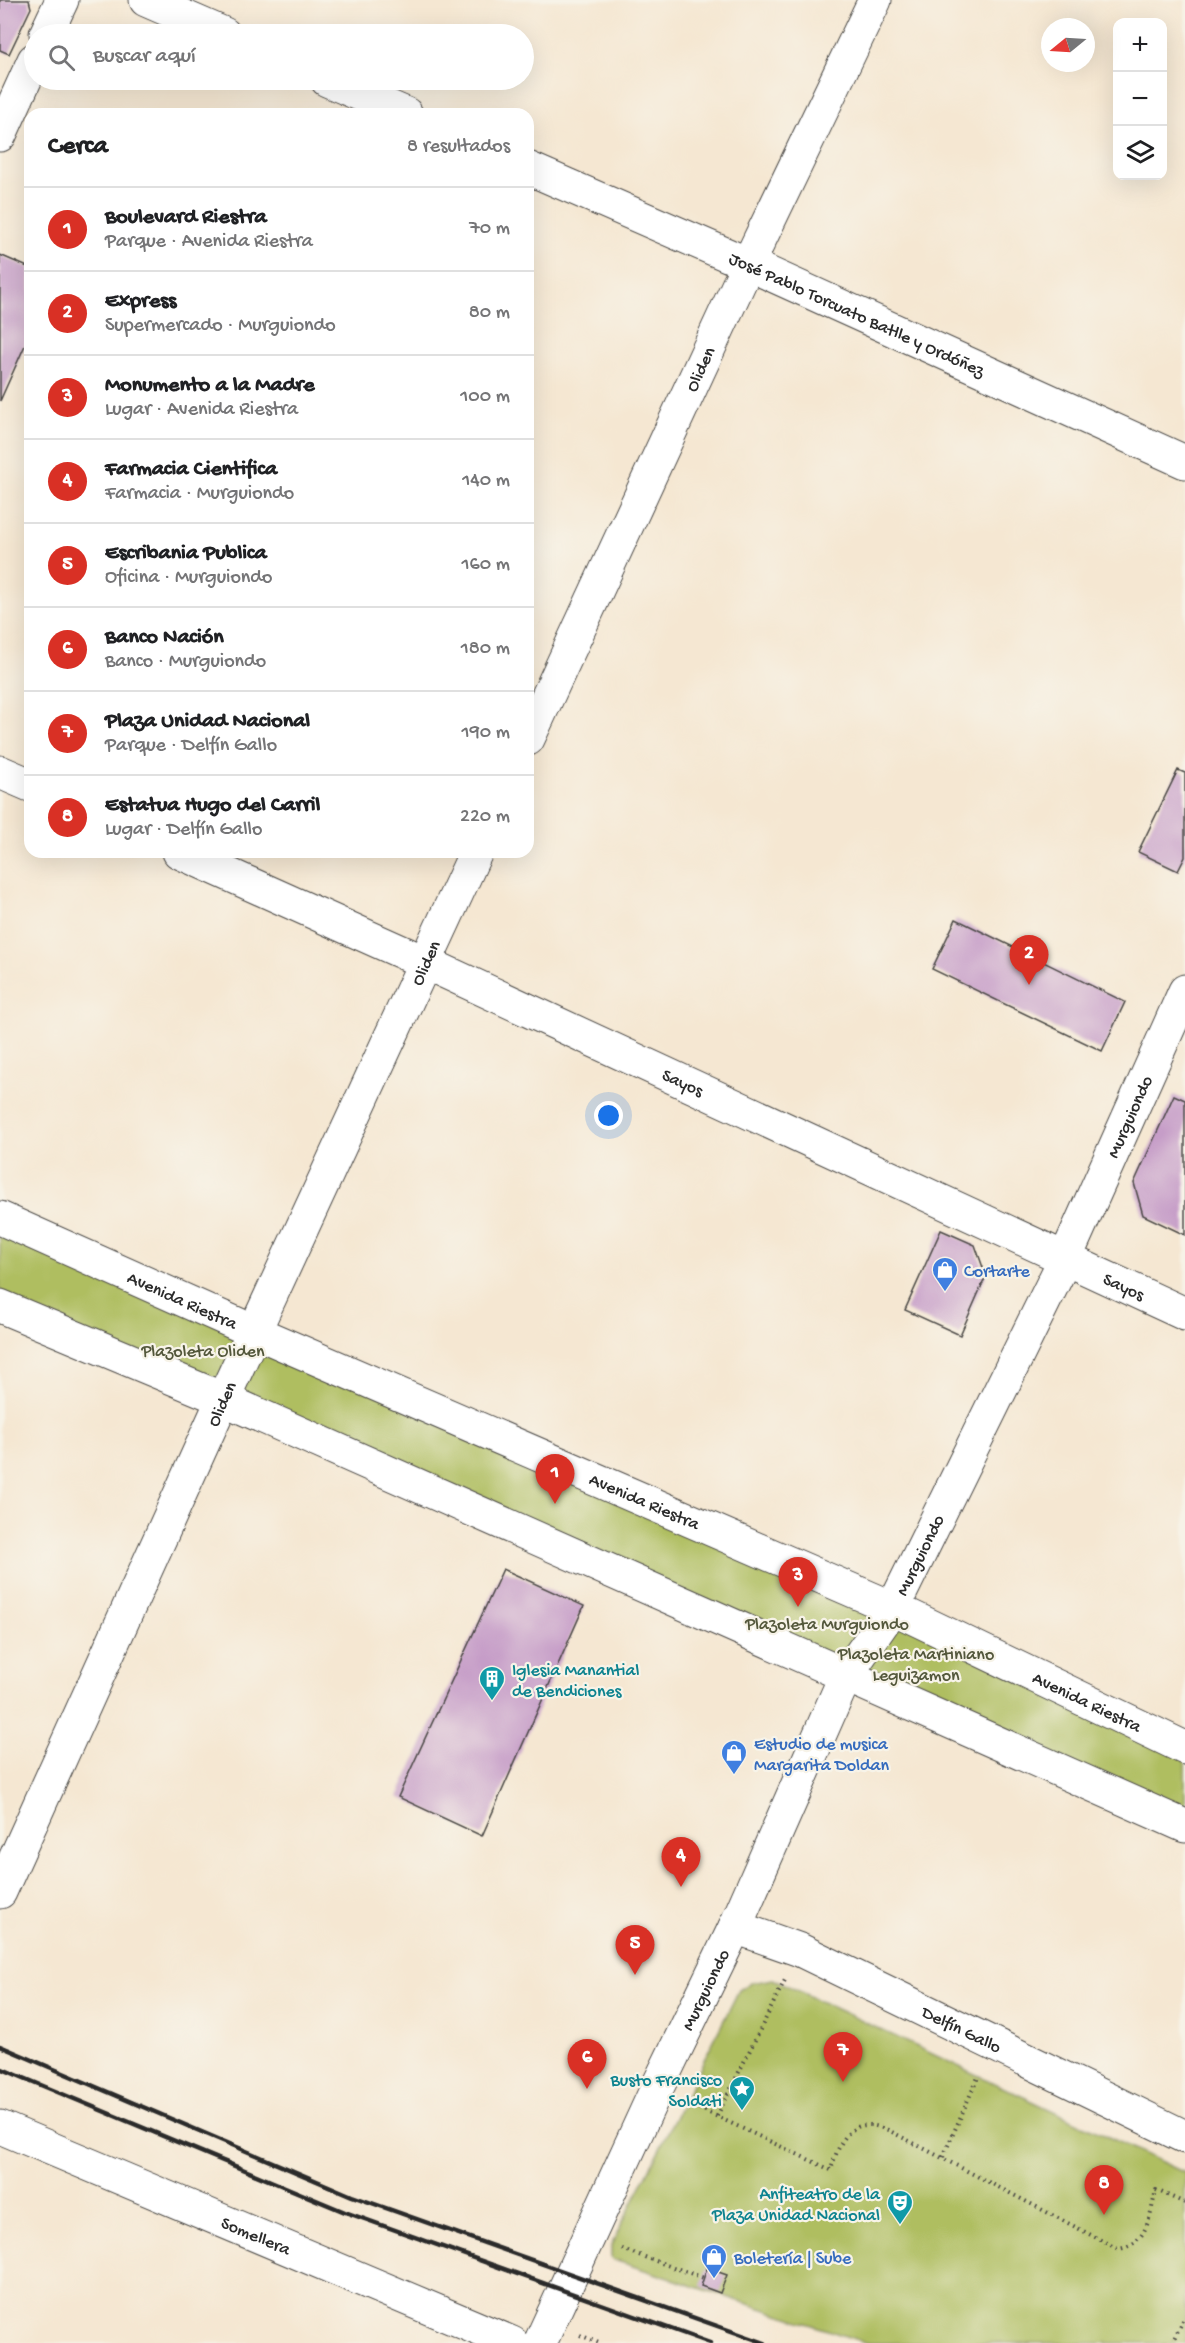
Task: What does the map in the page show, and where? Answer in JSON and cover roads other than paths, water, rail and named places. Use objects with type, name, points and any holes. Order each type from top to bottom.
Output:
[{"type":"street","points":[[51,24],[62,0]]},
{"type":"street","points":[[146,0],[201,24]]},
{"type":"street","name":"Oliden","points":[[534,726],[748,264],[875,0]]},
{"type":"street","points":[[0,135],[24,82]]},
{"type":"street","points":[[350,90],[392,108]]},
{"type":"street","name":"José Pablo Torcuato Batlle y Ordóñez","points":[[534,171],[748,264],[1185,462]]},
{"type":"street","points":[[0,772],[24,782]]},
{"type":"street","name":"Sayos","points":[[191,858],[424,962],[1185,1314]]},
{"type":"street","name":"Oliden","points":[[0,1892],[223,1399],[473,858]]},
{"type":"street","name":"Murguiondo","points":[[540,2343],[657,2088],[735,1927],[846,1675],[893,1608],[1065,1259],[1185,991]]},
{"type":"street","name":"Avenida Riestra","points":[[0,1218],[255,1332],[893,1608],[1185,1748]]},
{"type":"street","points":[[0,1306],[223,1399],[1185,1826]]},
{"type":"street","name":"Delfín Gallo","points":[[735,1927],[800,1950],[1185,2137]]},
{"type":"street","name":"Somellera","points":[[0,2127],[512,2343]]},
{"type":"railway","points":[[0,2046],[352,2196],[765,2343]]},
{"type":"railway","points":[[0,2068],[345,2212],[710,2343]]},
{"type":"place","name":"Express","points":[[1029,985]]},
{"type":"place","name":"Cortarte","points":[[945,1293]]},
{"type":"place","name":"Boulevard Riestra","points":[[555,1504]]},
{"type":"place","name":"Monumento a la Madre","points":[[798,1607]]},
{"type":"place","name":"Iglesia Manantial de Bendiciones","points":[[492,1702]]},
{"type":"place","name":"Estudio de musica Margarita Doldan","points":[[734,1776]]},
{"type":"place","name":"Farmacia Cientifica","points":[[681,1887]]},
{"type":"place","name":"Escribania Publica","points":[[635,1975]]},
{"type":"place","name":"Plaza Unidad Nacional","points":[[843,2082]]},
{"type":"place","name":"Banco Nación","points":[[587,2089]]},
{"type":"place","name":"Busto Francisco Soldati","points":[[742,2112]]},
{"type":"place","name":"Estatua Hugo del Carril","points":[[1104,2215]]},
{"type":"place","name":"Anfiteatro de la Plaza Unidad Nacional","points":[[900,2226]]},
{"type":"place","name":"Boletería | Sube","points":[[714,2280]]},
{"type":"park label","name":"Plazoleta Oliden","points":[[203,1350]]},
{"type":"park label","name":"Plazoleta Murguiondo","points":[[827,1623]]},
{"type":"park label","name":"Plazoleta Martiniano Leguizamon","points":[[916,1663]]}]
